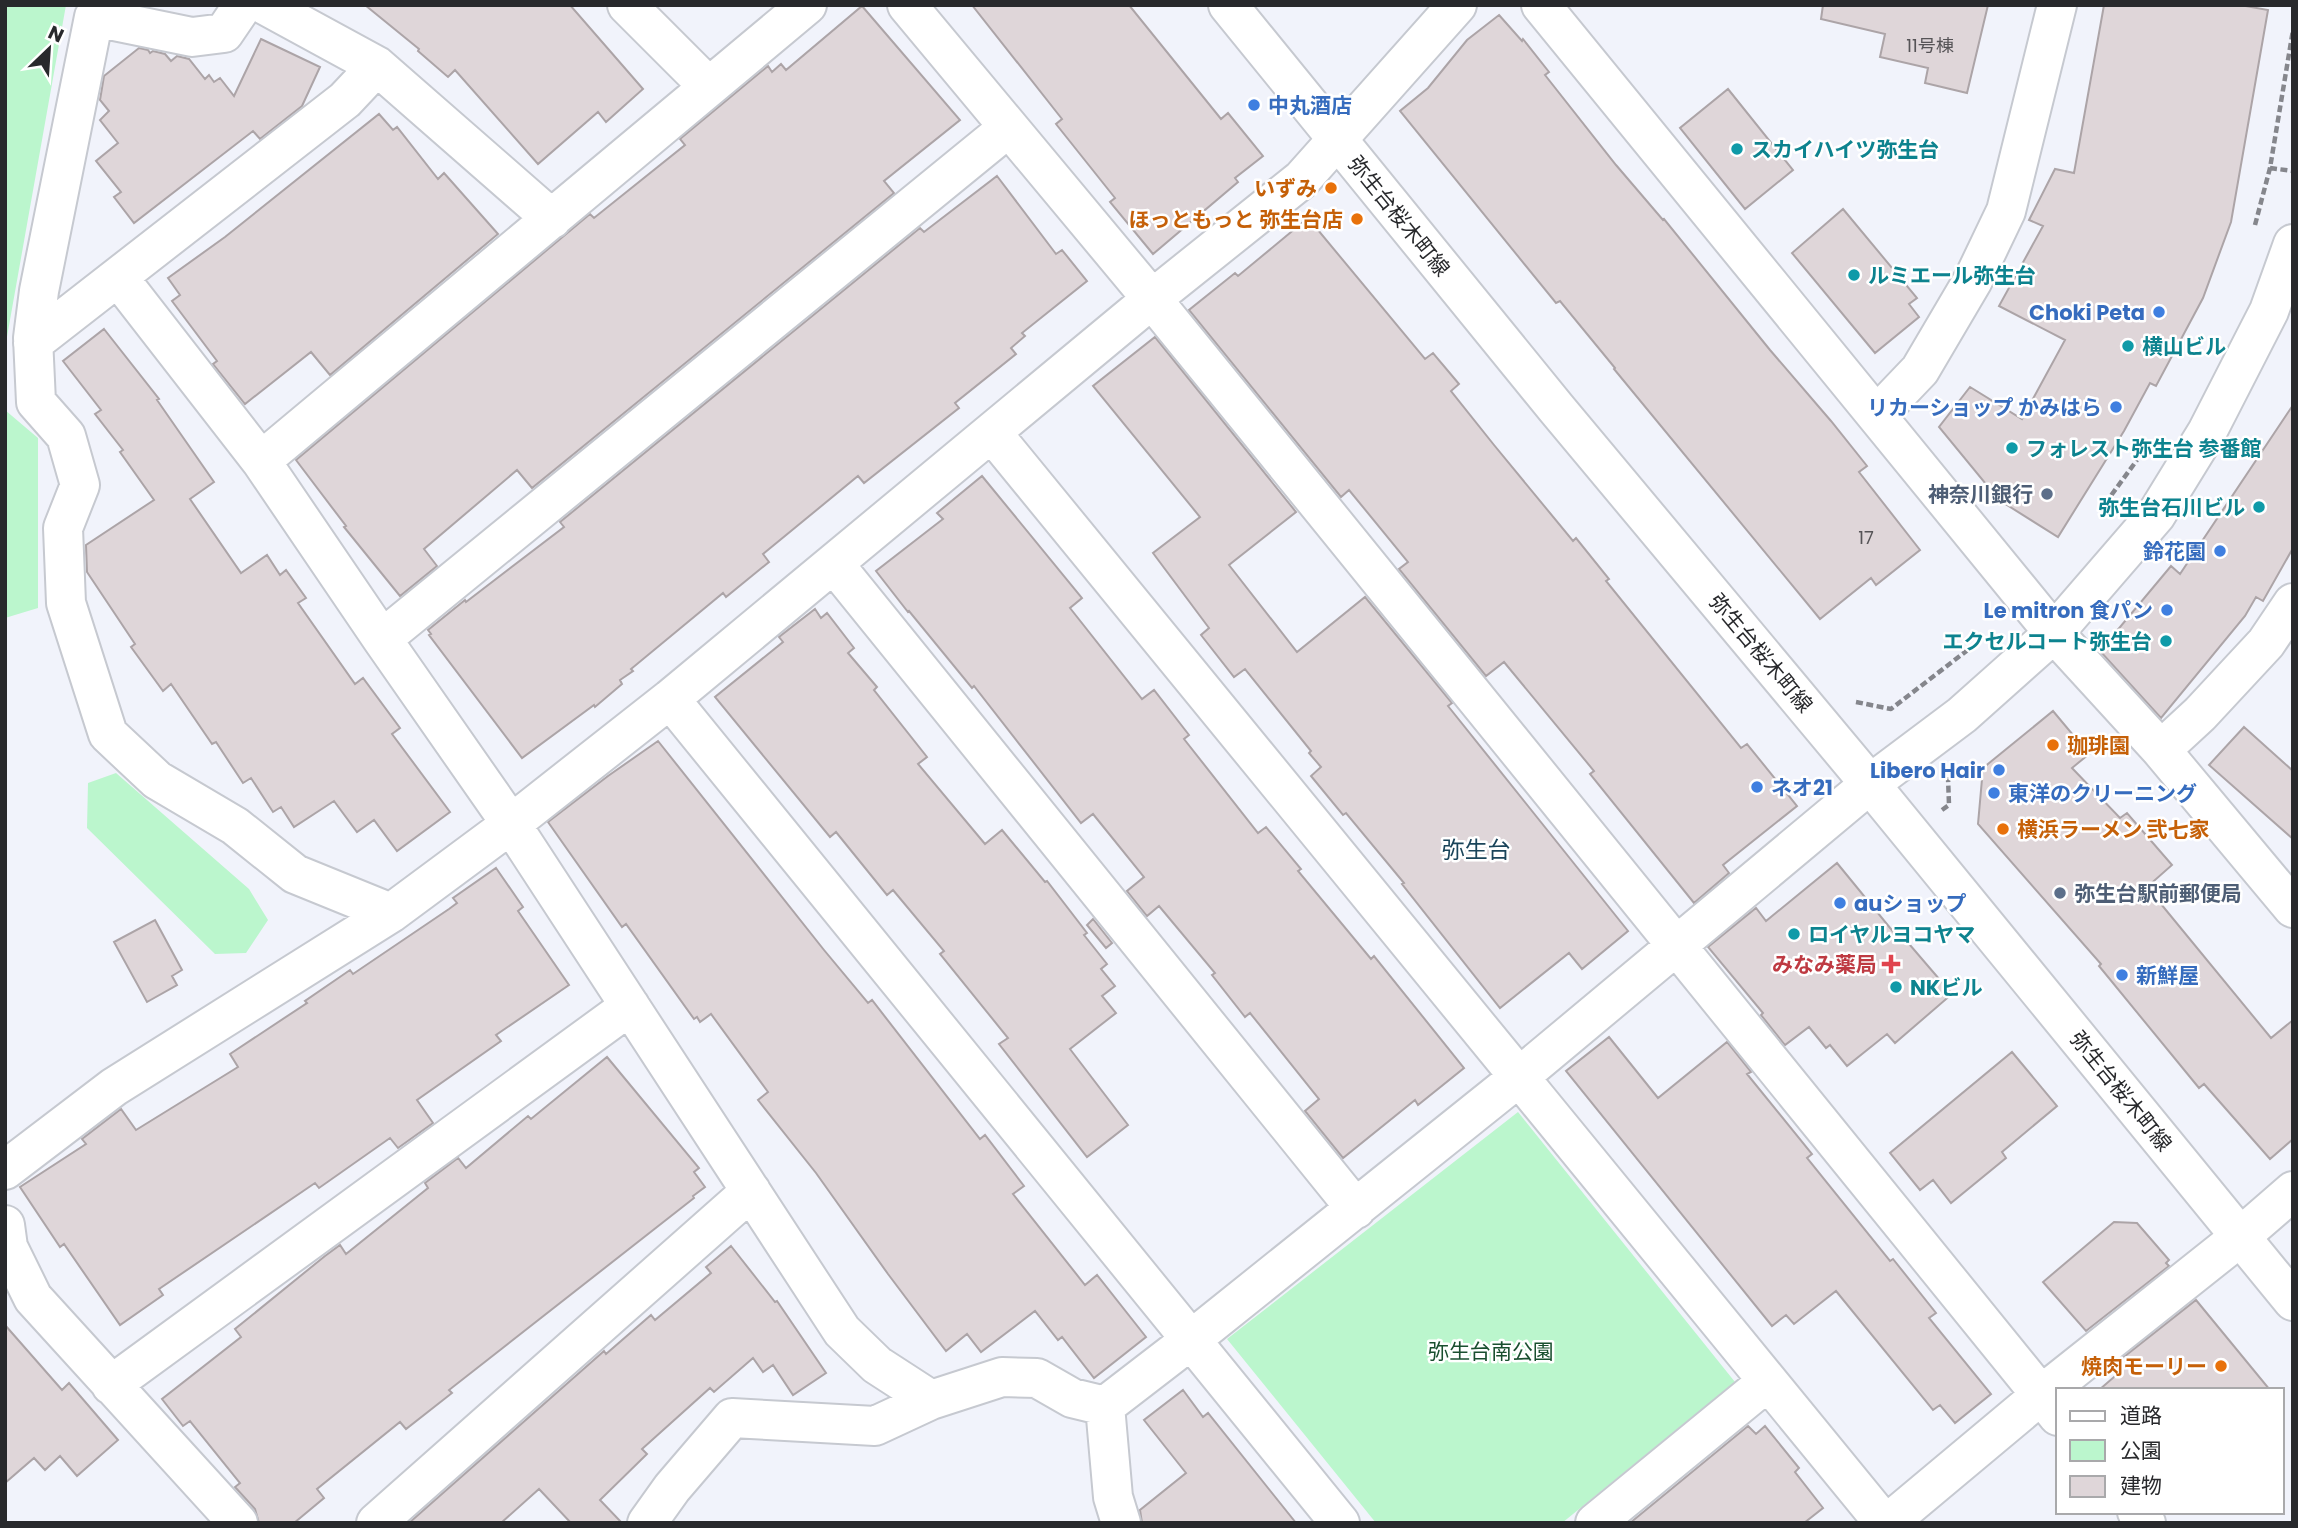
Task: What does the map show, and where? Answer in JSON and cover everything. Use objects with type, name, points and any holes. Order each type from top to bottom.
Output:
[{"type":"street","points":[[243,5],[224,33],[192,37],[94,17],[39,292],[33,343],[36,402],[66,436],[80,485],[63,528],[66,603],[108,734],[157,780],[235,826],[295,874],[391,913]]},
{"type":"street","points":[[265,5],[377,66],[552,219]]},
{"type":"street","points":[[627,5],[709,87]]},
{"type":"street","points":[[261,461],[807,5]]},
{"type":"street","points":[[907,5],[1152,299],[2050,1405],[1886,1523],[1767,1382],[992,433]]},
{"type":"street","name":"弥生台桜木町線","points":[[1228,5],[1556,408],[1870,784],[2293,1301]]},
{"type":"street","points":[[5,1170],[114,1087],[391,913],[512,824],[670,699],[1152,299],[1301,179],[1457,5]]},
{"type":"street","points":[[1541,5],[2054,633],[2161,750],[2293,908]]},
{"type":"street","points":[[1877,415],[1920,370],[1973,280],[2006,211],[2057,5]]},
{"type":"street","points":[[33,343],[345,100],[377,66]]},
{"type":"street","points":[[382,639],[1008,128]]},
{"type":"street","points":[[1105,1406],[1519,1077],[1870,784],[1962,715],[2054,633],[2156,515],[2200,444],[2269,311],[2293,244]]},
{"type":"street","points":[[118,277],[261,461],[512,824],[842,1331],[877,1365],[931,1400]]},
{"type":"street","points":[[834,564],[1356,1209]]},
{"type":"street","points":[[2161,750],[2200,714],[2266,643],[2293,603]]},
{"type":"street","points":[[670,699],[1340,1523]]},
{"type":"street","points":[[111,1385],[630,1006]]},
{"type":"street","points":[[376,1523],[751,1191]]},
{"type":"street","points":[[2069,1388],[2293,1191]]},
{"type":"street","points":[[5,1225],[8,1247],[33,1298],[238,1523]]},
{"type":"street","points":[[647,1523],[672,1488],[732,1418],[875,1426],[931,1400],[1002,1377],[1037,1378],[1072,1398],[1105,1406]]},
{"type":"street","points":[[1604,1520],[1767,1382]]},
{"type":"street","points":[[1105,1406],[1113,1497],[1121,1523]]},
{"type":"path","points":[[2254,227],[2270,168],[2293,30]]},
{"type":"path","points":[[2270,168],[2293,171]]},
{"type":"path","points":[[2096,516],[2140,456]]},
{"type":"path","points":[[1824,729],[1858,701],[1891,709],[1977,643]]},
{"type":"green space","points":[[5,5],[66,5],[5,348]]},
{"type":"green space","points":[[5,410],[38,438],[38,608],[5,618]]},
{"type":"green space","points":[[116,773],[249,889],[268,920],[246,953],[215,954],[87,828],[88,783]]},
{"type":"green space","name":"弥生台南公園","points":[[1518,1112],[1735,1382],[1562,1523],[1376,1523],[1227,1339]]},
{"type":"building","points":[[365,5],[570,5],[643,89],[606,122],[598,112],[538,164],[455,70],[448,77],[418,51],[419,49]]},
{"type":"building","points":[[972,5],[1129,5],[1221,119],[1228,113],[1263,156],[1235,178],[1238,182],[1153,254],[1110,202],[1115,198],[1056,124],[1062,119]]},
{"type":"building","points":[[1823,5],[1988,5],[1967,93],[1925,83],[1928,68],[1880,57],[1885,34],[1821,19]]},
{"type":"building","points":[[2104,5],[2240,5],[2268,10],[2231,222],[2203,298],[2156,386],[2150,383],[2124,431],[2058,537],[1999,500],[1939,427],[1970,387],[2022,419],[2065,340],[1999,306],[2043,226],[2029,220],[2055,169],[2074,173]]},
{"type":"building","points":[[862,6],[960,120],[884,181],[894,193],[532,488],[517,470],[424,549],[437,566],[400,596],[344,527],[346,526],[296,460],[590,214],[594,218],[685,145],[680,139],[768,66],[772,72],[781,64],[786,70]]},
{"type":"building","points":[[1499,15],[1522,41],[1523,39],[1549,72],[1545,75],[1616,165],[1664,219],[1867,466],[1859,472],[1920,550],[1876,585],[1871,578],[1820,619],[1560,301],[1556,303],[1400,111],[1428,88],[1467,40]]},
{"type":"building","points":[[261,39],[320,67],[302,106],[260,139],[253,131],[134,223],[114,197],[121,192],[96,161],[118,143],[100,120],[109,111],[100,100],[104,76],[139,48],[150,53],[153,51],[165,54],[171,61],[177,56],[189,59],[205,79],[209,75],[214,82],[220,78],[234,96]]},
{"type":"building","name":"スカイハイツ弥生台","points":[[1728,89],[1793,170],[1745,209],[1680,128]]},
{"type":"building","points":[[379,114],[393,130],[397,127],[438,179],[444,173],[498,234],[330,375],[311,352],[245,404],[213,364],[217,361],[172,301],[180,295],[168,278],[225,237]]},
{"type":"building","points":[[997,176],[1056,254],[1062,250],[1087,281],[1022,333],[1025,336],[1011,348],[1016,354],[955,403],[959,408],[864,483],[858,476],[763,554],[769,562],[726,597],[723,593],[631,669],[633,671],[620,680],[622,684],[595,707],[594,705],[522,758],[429,635],[431,634],[428,630],[564,527],[560,522],[920,228],[924,232]]},
{"type":"building","name":"ルミエール弥生台","points":[[1843,209],[1917,298],[1909,304],[1919,317],[1875,353],[1792,253]]},
{"type":"building","points":[[1308,218],[1425,359],[1433,353],[1459,384],[1451,391],[1494,445],[1573,541],[1576,538],[1609,579],[1606,581],[1741,748],[1747,744],[1797,806],[1723,865],[1729,873],[1694,903],[1590,774],[1594,771],[1504,662],[1486,676],[1399,569],[1408,562],[1349,490],[1341,497],[1189,310],[1235,273],[1238,276]]},
{"type":"building","points":[[104,329],[159,399],[157,400],[214,482],[190,499],[241,573],[267,555],[280,575],[286,570],[306,598],[298,603],[355,684],[363,678],[400,728],[392,734],[450,812],[397,851],[374,820],[357,832],[334,801],[294,827],[281,807],[273,812],[251,778],[243,783],[216,742],[212,744],[171,684],[163,691],[131,647],[135,644],[87,572],[86,545],[154,500],[120,452],[123,450],[95,414],[101,410],[63,361]]},
{"type":"building","points":[[1155,337],[1296,512],[1229,565],[1297,652],[1365,597],[1452,703],[1448,706],[1628,931],[1582,969],[1569,953],[1500,1008],[1402,884],[1404,883],[1346,813],[1343,815],[1311,776],[1321,767],[1309,753],[1311,751],[1245,669],[1234,677],[1201,635],[1209,628],[1153,553],[1200,517],[1093,386]]},
{"type":"building","points":[[2293,405],[2293,548],[2263,601],[2256,597],[2245,616],[2161,718],[2100,651],[2171,566],[2180,574]]},
{"type":"building","points":[[982,476],[1082,598],[1070,608],[1142,699],[1154,690],[1189,735],[1184,739],[1258,833],[1266,827],[1301,869],[1298,871],[1371,959],[1374,956],[1464,1068],[1418,1105],[1415,1100],[1343,1158],[1305,1111],[1319,1099],[1250,1013],[1245,1017],[1212,975],[1215,973],[1159,906],[1147,916],[1127,891],[1144,877],[1093,814],[1081,823],[974,686],[972,688],[876,571],[943,519],[937,513]]},
{"type":"building","points":[[815,609],[821,618],[827,613],[854,648],[848,653],[877,687],[874,690],[927,757],[918,764],[985,844],[1002,830],[1045,882],[1047,881],[1107,964],[1101,969],[1115,986],[1102,996],[1116,1013],[1070,1049],[1128,1125],[1087,1157],[999,1044],[1008,1038],[940,954],[944,951],[893,890],[887,895],[836,832],[830,837],[715,697],[783,642],[779,637]]},
{"type":"building","points":[[2053,711],[2089,754],[2072,768],[2120,818],[2127,813],[2172,865],[2147,887],[2271,1038],[2293,1020],[2293,1139],[2270,1159],[2204,1084],[2199,1088],[2099,966],[2101,964],[1978,824],[1983,768]]},
{"type":"building","points":[[2244,727],[2293,771],[2293,839],[2209,765]]},
{"type":"building","points":[[658,741],[824,950],[868,1003],[872,1000],[980,1139],[985,1135],[1024,1186],[1013,1194],[1085,1285],[1097,1275],[1146,1337],[1094,1378],[1062,1337],[1058,1340],[1035,1311],[981,1352],[967,1334],[946,1351],[816,1173],[758,1100],[768,1092],[711,1014],[700,1022],[697,1017],[694,1019],[626,924],[622,927],[548,822]]},
{"type":"building","points":[[1837,863],[1895,934],[1898,931],[1952,994],[1895,1043],[1887,1034],[1847,1066],[1830,1045],[1826,1048],[1809,1027],[1785,1045],[1761,1015],[1763,1013],[1708,947],[1756,908],[1766,921]]},
{"type":"building","points":[[496,868],[523,907],[518,911],[569,985],[496,1035],[501,1041],[417,1100],[433,1123],[398,1148],[390,1138],[319,1188],[315,1183],[159,1289],[163,1295],[120,1325],[64,1244],[60,1247],[20,1187],[86,1144],[82,1139],[121,1109],[136,1130],[238,1067],[230,1054],[307,1003],[305,1001],[350,970],[353,974],[449,909],[457,903],[453,898]]},
{"type":"building","points":[[1093,919],[1112,943],[1106,948],[1087,925]]},
{"type":"building","points":[[155,920],[182,970],[172,976],[177,985],[147,1002],[114,942]]},
{"type":"building","points":[[1609,1037],[1658,1098],[1727,1042],[1751,1072],[1747,1074],[1812,1154],[1807,1158],[1936,1313],[1929,1318],[1991,1394],[1955,1423],[1940,1405],[1933,1410],[1836,1291],[1794,1324],[1786,1315],[1772,1326],[1566,1071]]},
{"type":"building","points":[[2012,1052],[2057,1106],[2002,1152],[2006,1158],[1951,1203],[1933,1180],[1920,1190],[1890,1153]]},
{"type":"building","points":[[607,1057],[699,1168],[694,1172],[705,1187],[449,1390],[452,1393],[406,1429],[400,1422],[317,1489],[324,1498],[294,1523],[259,1523],[255,1509],[235,1487],[240,1483],[190,1421],[183,1426],[162,1399],[241,1337],[235,1329],[325,1256],[340,1245],[346,1254],[428,1188],[425,1183],[458,1158],[466,1168],[528,1116],[531,1119]]},
{"type":"building","points":[[2114,1222],[2137,1223],[2169,1260],[2166,1263],[2169,1266],[2086,1331],[2043,1282]]},
{"type":"building","points":[[731,1246],[775,1302],[777,1301],[826,1373],[793,1395],[773,1365],[763,1372],[753,1358],[714,1392],[710,1388],[642,1449],[647,1454],[600,1500],[622,1523],[571,1523],[539,1489],[501,1523],[409,1523],[604,1351],[606,1354],[651,1315],[655,1320],[711,1273],[706,1267]]},
{"type":"building","points":[[2196,1300],[2268,1388],[2101,1388],[2121,1371],[2115,1364]]},
{"type":"building","points":[[5,1325],[62,1390],[69,1383],[118,1440],[77,1476],[60,1456],[45,1470],[34,1458],[5,1483]]},
{"type":"building","points":[[1183,1390],[1203,1417],[1208,1413],[1296,1523],[1142,1523],[1140,1510],[1186,1473],[1144,1420]]},
{"type":"building","points":[[1748,1426],[1756,1434],[1765,1426],[1799,1468],[1795,1472],[1823,1508],[1804,1523],[1630,1523]]},
{"type":"place","name":"中丸酒店","points":[[1254,105]]},
{"type":"place","name":"スカイハイツ弥生台","points":[[1737,149]]},
{"type":"place","name":"いずみ","points":[[1331,188]]},
{"type":"place","name":"ほっともっと 弥生台店","points":[[1357,219]]},
{"type":"place","name":"ルミエール弥生台","points":[[1854,275]]},
{"type":"place","name":"Choki Peta","points":[[2159,312]]},
{"type":"place","name":"横山ビル","points":[[2128,346]]},
{"type":"place","name":"リカーショップ かみはら","points":[[2116,407]]},
{"type":"place","name":"フォレスト弥生台 参番館","points":[[2012,448]]},
{"type":"place","name":"神奈川銀行","points":[[2047,494]]},
{"type":"place","name":"弥生台石川ビル","points":[[2259,507]]},
{"type":"place","name":"鈴花園","points":[[2220,551]]},
{"type":"place","name":"Le mitron 食パン","points":[[2167,610]]},
{"type":"place","name":"エクセルコート弥生台","points":[[2166,641]]},
{"type":"place","name":"珈琲園","points":[[2053,745]]},
{"type":"place","name":"Libero Hair","points":[[1999,770]]},
{"type":"place","name":"ネオ21","points":[[1757,787]]},
{"type":"place","name":"東洋のクリーニング","points":[[1994,793]]},
{"type":"place","name":"横浜ラーメン 弐七家","points":[[2003,829]]},
{"type":"place","name":"弥生台駅前郵便局","points":[[2060,893]]},
{"type":"place","name":"auショップ","points":[[1840,903]]},
{"type":"place","name":"ロイヤルヨコヤマ","points":[[1794,934]]},
{"type":"place","name":"みなみ薬局","points":[[1891,964]]},
{"type":"place","name":"新鮮屋","points":[[2122,975]]},
{"type":"place","name":"NKビル","points":[[1896,987]]},
{"type":"place","name":"焼肉モーリー","points":[[2221,1366]]},
{"type":"district","name":"弥生台","points":[[1476,850]]}]
